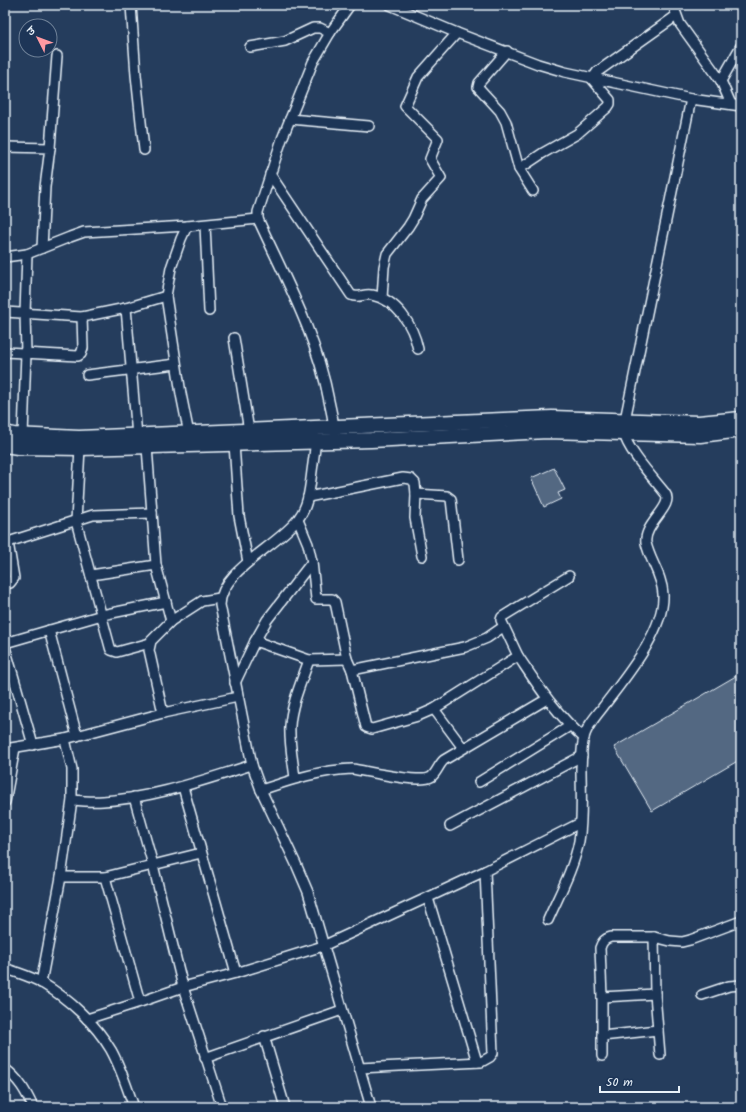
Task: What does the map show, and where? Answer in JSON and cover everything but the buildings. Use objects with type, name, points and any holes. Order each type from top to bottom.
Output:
[{"type":"main road","points":[[5,445],[18,447],[80,448],[234,444],[334,434],[547,431],[699,423],[741,419]]},
{"type":"main road","points":[[625,427],[700,435],[741,430]]},
{"type":"main road","points":[[5,433],[79,438],[249,431],[315,435]]},
{"type":"street","points":[[131,5],[136,75],[144,150]]},
{"type":"street","points":[[334,434],[326,382],[319,356],[308,328],[258,219],[260,204],[270,174],[313,62],[330,33],[350,5]]},
{"type":"street","points":[[390,5],[538,64],[592,79],[691,99],[741,106]]},
{"type":"street","points":[[673,5],[676,16],[684,30],[721,81],[731,104]]},
{"type":"street","points":[[592,79],[597,72],[676,16]]},
{"type":"street","points":[[250,47],[285,41],[313,28],[320,28],[330,33]]},
{"type":"street","points":[[382,298],[384,268],[387,254],[414,219],[422,199],[441,178],[430,159],[438,139],[405,106],[418,77],[457,33]]},
{"type":"street","points":[[721,81],[741,46]]},
{"type":"street","points":[[507,52],[478,85],[503,116],[519,169],[533,191]]},
{"type":"street","points":[[42,248],[44,194],[50,148],[57,58]]},
{"type":"street","points":[[519,169],[543,153],[577,134],[608,107],[610,100],[592,79]]},
{"type":"street","points":[[548,920],[574,860],[579,841],[584,738],[594,719],[639,658],[654,630],[661,612],[663,595],[661,580],[649,553],[646,535],[649,527],[667,503],[668,498],[642,466],[629,444],[625,427],[691,99]]},
{"type":"street","points":[[290,119],[369,126]]},
{"type":"street","points":[[5,147],[50,148]]},
{"type":"street","points":[[270,174],[351,295],[357,297],[370,294],[393,304],[401,312],[416,340],[418,349]]},
{"type":"street","points":[[5,257],[26,254],[70,236],[84,232],[205,225],[258,219]]},
{"type":"street","points":[[205,225],[208,311]]},
{"type":"street","points":[[187,226],[171,268],[166,296],[180,394],[189,434]]},
{"type":"street","points":[[23,435],[26,353],[26,254]]},
{"type":"street","points":[[5,312],[82,317],[126,308],[166,296]]},
{"type":"street","points":[[126,308],[137,436]]},
{"type":"street","points":[[5,352],[74,357],[80,354],[83,348],[82,317]]},
{"type":"street","points":[[234,338],[249,431]]},
{"type":"street","points":[[87,375],[176,364]]},
{"type":"street","points":[[315,435],[308,498],[298,520],[248,562],[232,578],[224,588],[220,598],[220,606],[252,765],[261,790],[308,892],[371,1107]]},
{"type":"street","points":[[234,444],[239,516],[248,562]]},
{"type":"street","points":[[147,446],[156,565],[171,621]]},
{"type":"street","points":[[80,448],[76,521],[110,646],[114,652],[117,652],[150,643]]},
{"type":"street","points":[[308,498],[403,478],[411,478],[415,483],[416,525],[422,556]]},
{"type":"street","points":[[416,494],[447,496],[451,499],[458,560]]},
{"type":"street","points":[[5,584],[10,583],[14,578],[6,542],[98,514],[152,513]]},
{"type":"street","points":[[298,520],[308,544],[312,562],[315,597],[318,599],[334,600],[347,659],[352,670],[366,727],[370,730],[418,716],[434,709],[518,656]]},
{"type":"street","points":[[235,684],[255,641],[267,620],[312,562]]},
{"type":"street","points":[[91,575],[156,565]]},
{"type":"street","points":[[569,576],[504,615],[501,620],[518,656],[547,699],[570,726],[584,738]]},
{"type":"street","points":[[163,713],[149,650],[150,643],[153,638],[171,621],[202,601],[220,598]]},
{"type":"street","points":[[5,643],[102,615],[166,602]]},
{"type":"street","points":[[352,670],[465,647],[487,638],[504,626]]},
{"type":"street","points":[[49,630],[77,736]]},
{"type":"street","points":[[255,641],[309,660],[347,659]]},
{"type":"street","points":[[5,647],[33,745]]},
{"type":"street","points":[[295,778],[290,741],[290,724],[301,682],[309,660]]},
{"type":"street","points":[[5,749],[65,739],[163,713],[238,697]]},
{"type":"street","points":[[261,790],[295,778],[324,772],[352,769],[414,779],[424,779],[433,775],[438,766],[444,760],[547,699]]},
{"type":"street","points":[[434,709],[463,748]]},
{"type":"street","points":[[479,782],[570,726]]},
{"type":"street","points":[[41,983],[61,877],[72,800],[72,769],[65,739]]},
{"type":"street","points":[[5,802],[15,748]]},
{"type":"street","points":[[450,826],[582,756]]},
{"type":"street","points":[[72,800],[101,802],[134,797],[182,787],[252,765]]},
{"type":"street","points":[[182,787],[236,973]]},
{"type":"street","points":[[134,797],[153,865],[183,987],[222,1107]]},
{"type":"street","points":[[87,1018],[183,987],[236,973],[323,946],[485,871],[580,823]]},
{"type":"street","points":[[61,877],[105,877],[201,853]]},
{"type":"street","points":[[359,1068],[477,1062],[486,1060],[493,1053],[485,871]]},
{"type":"street","points":[[105,877],[140,1002]]},
{"type":"street","points":[[428,898],[477,1062]]},
{"type":"street","points":[[602,1056],[600,948],[602,942],[606,938],[654,937],[670,942],[682,942],[741,921]]},
{"type":"street","points":[[654,937],[655,994],[660,1055]]},
{"type":"street","points":[[5,968],[41,983],[58,994],[87,1018],[112,1051],[123,1075],[134,1107]]},
{"type":"street","points":[[702,995],[729,986],[741,985]]},
{"type":"street","points":[[602,997],[655,994]]},
{"type":"street","points":[[206,1058],[264,1036],[342,1010]]},
{"type":"street","points":[[602,1036],[658,1030]]},
{"type":"street","points":[[264,1036],[285,1107]]},
{"type":"street","points":[[5,1069],[14,1076],[23,1087],[33,1107]]}]
